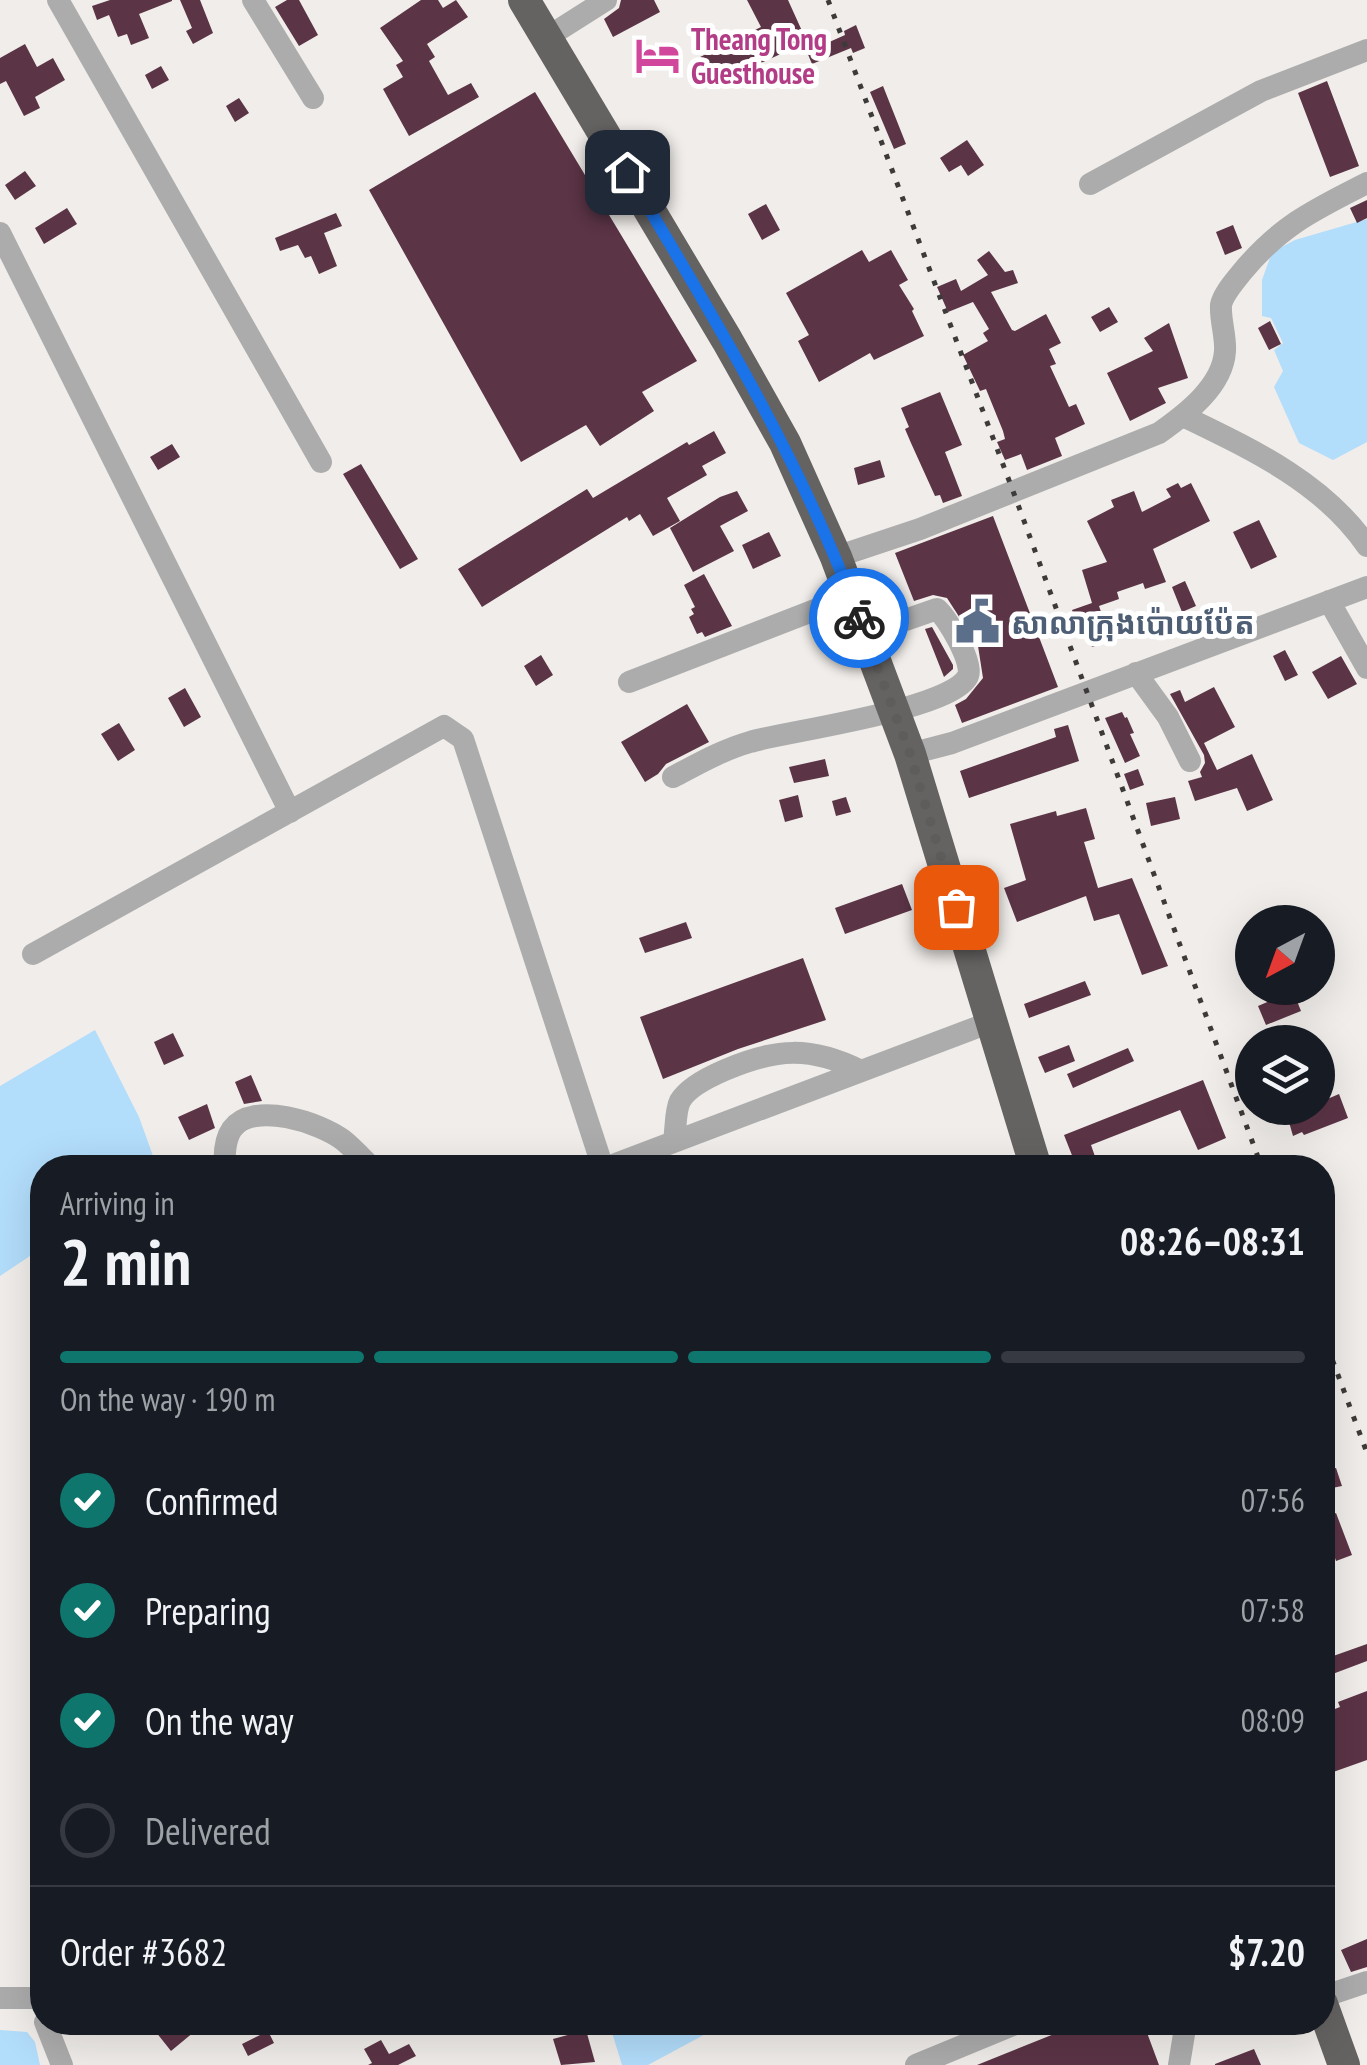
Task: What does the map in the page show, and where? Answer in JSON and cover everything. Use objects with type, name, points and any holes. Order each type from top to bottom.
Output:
[{"type":"highway","points":[[524,0],[746,374],[784,444],[836,557],[910,754],[1032,1155]]},
{"type":"highway","points":[[1334,2035],[1344,2065]]},
{"type":"street","points":[[58,0],[320,462]]},
{"type":"street","points":[[253,0],[312,98]]},
{"type":"street","points":[[546,38],[606,0]]},
{"type":"street","points":[[1090,184],[1261,91],[1367,50]]},
{"type":"street","points":[[836,557],[920,530],[1159,433],[1183,416],[1218,378],[1226,356],[1221,303],[1232,283],[1272,238],[1300,218],[1367,183]]},
{"type":"street","points":[[0,232],[290,812]]},
{"type":"street","points":[[1183,416],[1250,448],[1309,484],[1367,546]]},
{"type":"street","points":[[910,754],[952,743],[1367,587]]},
{"type":"street","points":[[629,682],[850,596]]},
{"type":"street","points":[[1329,601],[1367,668]]},
{"type":"street","points":[[673,777],[720,752],[752,741],[896,714],[960,684],[968,676],[968,666],[947,617],[937,609],[865,634]]},
{"type":"street","points":[[1136,673],[1168,717],[1190,762]]},
{"type":"street","points":[[33,954],[444,726],[463,738],[600,1155]]},
{"type":"street","points":[[636,1155],[991,1022]]},
{"type":"street","points":[[674,1140],[680,1102],[707,1078],[751,1059],[786,1051],[832,1057],[861,1070]]},
{"type":"street","points":[[224,1155],[232,1130],[243,1120],[283,1116],[315,1124],[342,1138],[359,1155]]},
{"type":"street","points":[[1335,1995],[1367,1982]]},
{"type":"street","points":[[0,1998],[30,2005]]},
{"type":"street","points":[[51,2035],[62,2065]]},
{"type":"street","points":[[916,2065],[989,2035]]},
{"type":"street","points":[[1179,2065],[1186,2035]]},
{"type":"water","points":[[1367,219],[1367,442],[1333,460],[1299,443],[1274,387],[1283,371],[1274,350],[1283,343],[1271,318],[1262,316],[1262,280],[1272,252],[1295,240]]},
{"type":"water","points":[[95,1030],[139,1117],[153,1155],[30,1155],[30,1256],[0,1276],[0,1086]]},
{"type":"water","points":[[0,2030],[27,2032],[35,2042],[40,2065],[0,2065]]},
{"type":"water","points":[[613,2035],[704,2035],[648,2065],[622,2065]]},
{"type":"building","points":[[110,0],[172,1],[139,14],[149,38],[131,45],[127,34],[118,37],[109,15],[97,20],[92,6]]},
{"type":"building","points":[[180,0],[200,0],[213,33],[193,44],[186,31],[192,28]]},
{"type":"building","points":[[287,0],[299,0],[318,35],[299,46],[275,7]]},
{"type":"building","points":[[421,0],[438,0],[443,8],[456,0],[468,17],[427,44],[435,57],[429,61],[448,95],[471,83],[479,97],[409,136],[383,89],[403,77],[396,65],[403,61],[380,28]]},
{"type":"building","points":[[621,0],[654,0],[660,12],[613,37],[604,19],[619,8]]},
{"type":"building","points":[[747,0],[788,0],[807,42],[706,88],[692,61],[761,27]]},
{"type":"building","points":[[856,25],[865,48],[853,53],[851,48],[812,64],[807,52],[845,35],[844,31]]},
{"type":"building","points":[[25,44],[37,67],[53,58],[65,80],[35,97],[40,108],[24,116],[6,81],[0,84],[0,58]]},
{"type":"building","points":[[161,66],[169,80],[152,89],[145,75]]},
{"type":"building","points":[[1327,81],[1359,166],[1330,177],[1298,93]]},
{"type":"building","points":[[883,86],[906,144],[894,149],[870,92]]},
{"type":"building","points":[[535,92],[697,361],[642,392],[654,411],[600,446],[586,425],[521,462],[369,190]]},
{"type":"building","points":[[239,98],[249,113],[235,122],[226,106]]},
{"type":"building","points":[[967,140],[984,165],[968,176],[961,165],[949,172],[940,158]]},
{"type":"building","points":[[25,171],[36,186],[15,200],[5,185]]},
{"type":"building","points":[[1367,200],[1367,218],[1357,223],[1350,208]]},
{"type":"building","points":[[766,204],[780,230],[762,240],[748,214]]},
{"type":"building","points":[[67,208],[77,224],[44,244],[35,228]]},
{"type":"building","points":[[336,213],[342,226],[324,233],[337,266],[319,274],[311,256],[305,258],[298,245],[280,251],[275,238]]},
{"type":"building","points":[[1233,225],[1242,248],[1225,255],[1216,232]]},
{"type":"building","points":[[862,250],[869,262],[891,250],[908,280],[899,285],[924,336],[874,360],[870,353],[819,382],[798,341],[809,335],[786,293]]},
{"type":"building","points":[[989,251],[1005,272],[1013,270],[1018,283],[991,292],[1012,330],[1046,314],[1061,343],[1049,349],[1056,364],[1050,366],[1069,407],[1076,404],[1085,424],[1055,438],[1062,456],[1027,470],[1021,454],[1005,460],[997,442],[1005,439],[1003,431],[986,389],[980,391],[963,355],[988,341],[983,333],[989,329],[973,302],[948,312],[937,287],[956,279],[961,291],[988,275],[977,260]]},
{"type":"building","points":[[1109,307],[1118,322],[1100,332],[1091,317]]},
{"type":"building","points":[[1270,321],[1281,344],[1269,350],[1258,328]]},
{"type":"building","points":[[1169,323],[1188,378],[1158,388],[1166,403],[1130,421],[1107,373],[1153,351],[1144,338]]},
{"type":"building","points":[[940,392],[962,445],[945,452],[962,496],[943,503],[940,495],[935,496],[911,443],[901,408]]},
{"type":"building","points":[[714,431],[726,453],[702,466],[707,475],[667,498],[680,521],[653,536],[640,514],[629,521],[627,517],[482,607],[458,569],[587,489],[593,498],[687,442],[689,445]]},
{"type":"building","points":[[172,444],[180,457],[158,470],[150,457]]},
{"type":"building","points":[[880,460],[885,477],[858,485],[854,468]]},
{"type":"building","points":[[361,464],[418,559],[400,569],[343,474]]},
{"type":"building","points":[[1178,483],[1181,488],[1191,483],[1210,521],[1153,549],[1166,582],[1145,589],[1143,583],[1117,592],[1119,599],[1099,606],[1111,641],[1092,647],[1085,625],[1078,627],[1072,610],[1092,603],[1082,570],[1107,562],[1087,521],[1114,507],[1111,500],[1134,491],[1142,512],[1171,497],[1166,489]]},
{"type":"building","points":[[737,491],[748,511],[720,526],[734,551],[693,572],[670,528]]},
{"type":"building","name":"សាលាក្រុងប៉ោយប៉ែត","points":[[993,516],[1058,687],[962,723],[955,705],[966,699],[983,678],[978,646],[947,598],[933,595],[914,601],[895,553]]},
{"type":"building","points":[[1259,520],[1277,557],[1251,569],[1233,532]]},
{"type":"building","points":[[769,532],[781,556],[753,569],[742,545]]},
{"type":"building","points":[[704,574],[732,626],[705,637],[702,632],[697,634],[689,617],[695,607],[684,585]]},
{"type":"building","points":[[1185,581],[1196,606],[1182,612],[1172,587]]},
{"type":"building","points":[[932,627],[953,665],[944,677],[925,629]]},
{"type":"building","points":[[1285,650],[1298,675],[1285,681],[1273,656]]},
{"type":"building","points":[[541,655],[553,675],[536,686],[524,666]]},
{"type":"building","points":[[1341,656],[1357,684],[1328,699],[1312,672]]},
{"type":"building","points":[[1214,687],[1235,727],[1204,743],[1217,770],[1252,754],[1273,800],[1247,811],[1237,788],[1195,801],[1188,781],[1202,777],[1204,755],[1170,694],[1180,690],[1185,702]]},
{"type":"building","points":[[185,688],[201,717],[184,727],[168,698]]},
{"type":"building","points":[[687,704],[709,742],[666,764],[645,782],[621,742]]},
{"type":"building","points":[[1122,712],[1134,733],[1130,734],[1140,756],[1125,763],[1105,718]]},
{"type":"building","points":[[119,723],[135,750],[118,761],[101,734]]},
{"type":"building","points":[[1068,725],[1079,761],[969,798],[960,771],[1056,737],[1054,729]]},
{"type":"building","points":[[825,759],[829,776],[794,783],[789,767]]},
{"type":"building","points":[[1138,769],[1144,785],[1130,790],[1124,774]]},
{"type":"building","points":[[798,795],[803,817],[785,822],[779,800]]},
{"type":"building","points":[[846,797],[851,812],[836,816],[832,801]]},
{"type":"building","points":[[1175,797],[1180,819],[1151,826],[1146,803]]},
{"type":"building","points":[[1086,808],[1095,839],[1084,842],[1098,888],[1132,878],[1168,966],[1142,975],[1119,914],[1094,921],[1086,896],[1017,922],[1004,888],[1026,880],[1010,824],[1056,811],[1057,816]]},
{"type":"building","points":[[902,884],[912,910],[845,934],[835,908]]},
{"type":"building","points":[[686,922],[692,938],[645,953],[639,938]]},
{"type":"building","points":[[803,958],[826,1020],[663,1079],[640,1017]]},
{"type":"building","points":[[1085,981],[1091,995],[1029,1018],[1024,1004]]},
{"type":"building","points":[[1299,1005],[1301,1011],[1266,1025],[1258,1006]]},
{"type":"building","points":[[173,1033],[184,1056],[164,1065],[154,1042]]},
{"type":"building","points":[[1069,1045],[1075,1061],[1045,1073],[1038,1057]]},
{"type":"building","points":[[1128,1048],[1134,1061],[1073,1088],[1067,1074]]},
{"type":"building","points":[[251,1075],[262,1101],[244,1104],[235,1082]]},
{"type":"building","points":[[1203,1080],[1226,1138],[1198,1150],[1180,1110],[1091,1145],[1094,1155],[1072,1155],[1064,1135]]},
{"type":"building","points":[[1339,1094],[1348,1118],[1335,1123],[1335,1096]]},
{"type":"building","points":[[207,1104],[215,1128],[189,1140],[178,1117]]},
{"type":"building","points":[[1290,1125],[1330,1125],[1304,1135],[1302,1132],[1293,1136]]},
{"type":"building","points":[[1335,1468],[1342,1486],[1335,1487]]},
{"type":"building","points":[[1335,1513],[1352,1555],[1336,1561],[1335,1558]]},
{"type":"building","points":[[1367,1644],[1367,1661],[1335,1673],[1335,1655]]},
{"type":"building","points":[[1367,1691],[1367,1760],[1335,1771],[1335,1709],[1340,1707],[1338,1702]]},
{"type":"building","points":[[1367,1939],[1367,1967],[1351,1972],[1341,1950]]},
{"type":"building","points":[[158,2035],[190,2035],[171,2051]]},
{"type":"building","points":[[260,2035],[270,2035],[274,2043],[248,2056],[242,2044]]},
{"type":"building","points":[[587,2035],[595,2062],[561,2065],[553,2039]]},
{"type":"building","points":[[1052,2035],[1148,2035],[1159,2065],[977,2065]]},
{"type":"building","points":[[381,2040],[389,2054],[409,2044],[416,2056],[398,2065],[368,2065],[372,2063],[364,2049]]},
{"type":"building","points":[[1254,2049],[1261,2065],[1215,2065],[1215,2064]]},
{"type":"railway","points":[[828,0],[1257,1155]]},
{"type":"railway","points":[[1335,1367],[1367,1453]]},
{"type":"way so far","points":[[859,618],[910,754],[956,907]]},
{"type":"place","name":"Theang Tong Guesthouse","points":[[658,55]]},
{"type":"place","name":"សាលាក្រុងប៉ោយប៉ែត","points":[[978,622]]},
{"type":"route","points":[[627,172],[784,444],[836,557],[859,618]]}]
